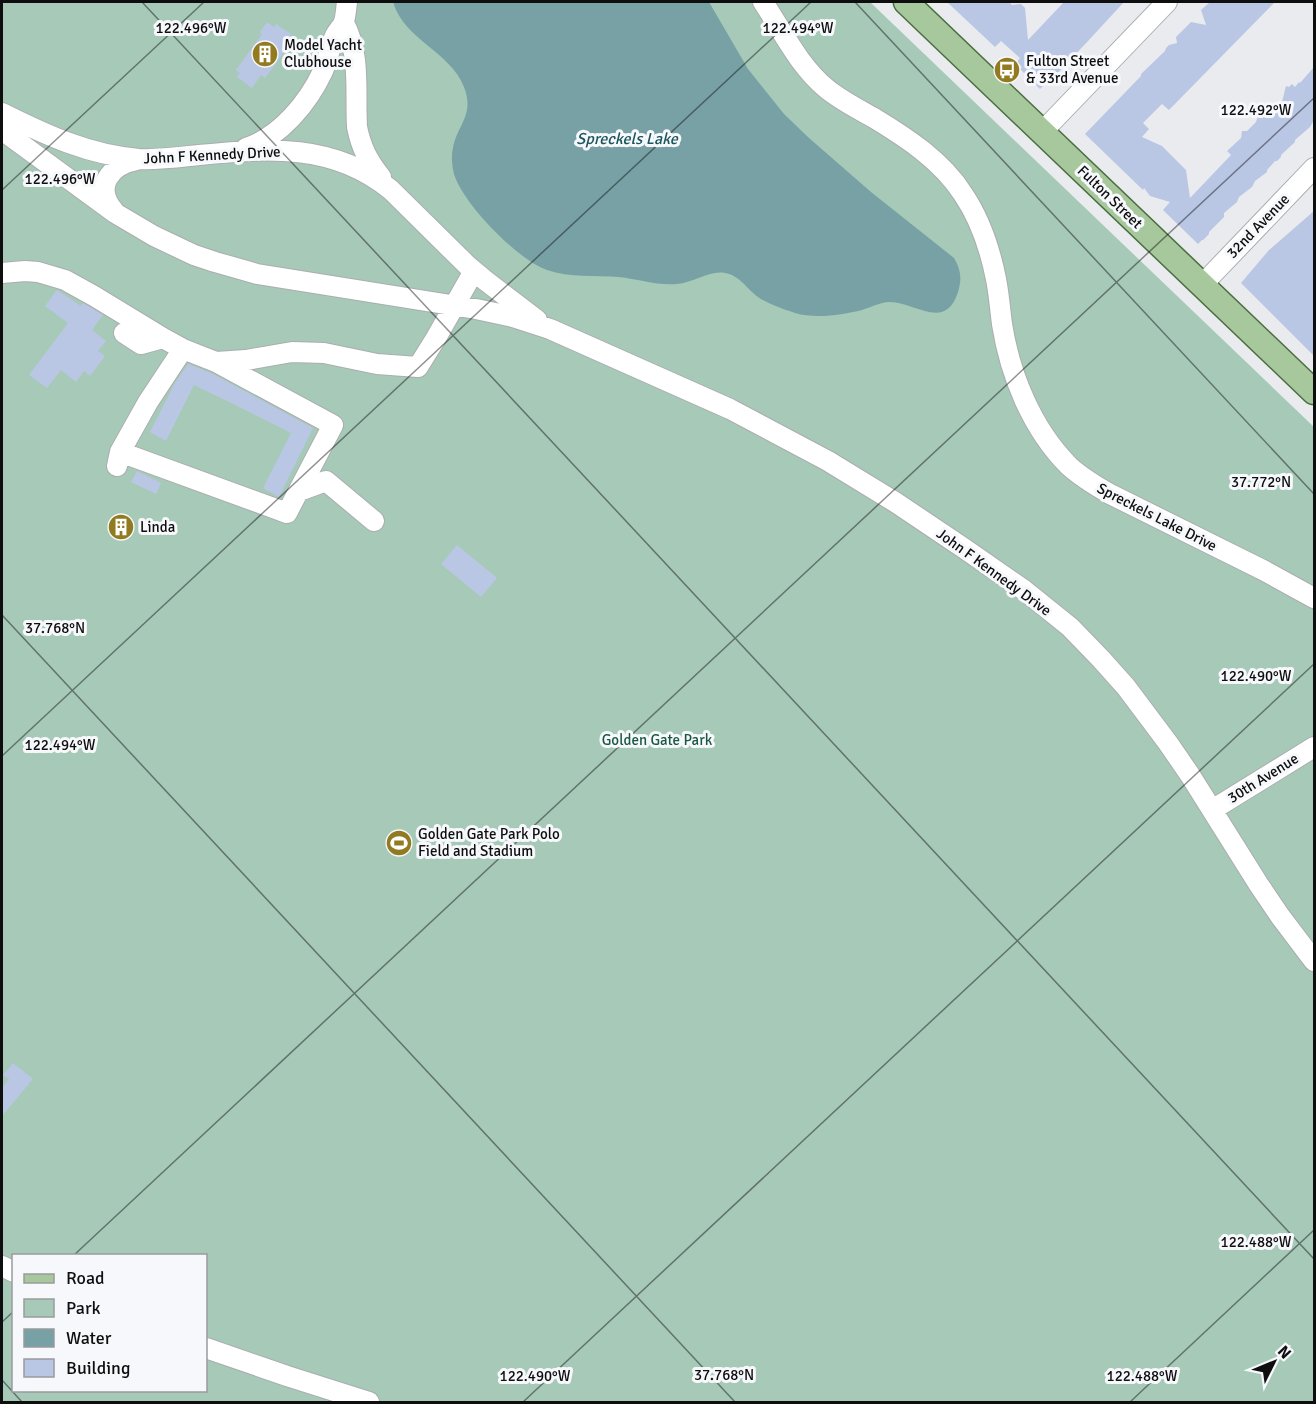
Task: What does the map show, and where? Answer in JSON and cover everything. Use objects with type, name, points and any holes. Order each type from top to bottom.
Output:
[{"type":"main road","name":"Fulton Street","points":[[906,2],[1314,392]]},
{"type":"street","points":[[239,151],[252,147],[272,135],[297,111],[322,73],[335,36],[344,23],[347,2]]},
{"type":"street","name":"Spreckels Lake Drive","points":[[763,2],[811,74],[844,101],[916,146],[962,191],[978,221],[988,248],[996,279],[1005,344],[1015,376],[1029,409],[1055,451],[1070,467],[1110,494],[1314,598]]},
{"type":"street","points":[[1042,132],[1167,2]]},
{"type":"street","points":[[344,23],[354,49],[357,127],[363,150],[383,180],[401,199]]},
{"type":"street","name":"John F Kennedy Drive","points":[[2,113],[49,136],[102,154],[143,159],[239,151],[286,151],[332,159],[357,168],[381,182],[474,271],[549,329]]},
{"type":"street","name":"John F Kennedy Drive","points":[[2,130],[115,213],[175,246],[236,269],[476,309],[513,317],[549,329],[696,393],[793,442],[861,481],[997,571],[1070,627],[1101,659],[1149,716],[1190,775],[1264,893],[1314,961]]},
{"type":"street","points":[[115,213],[105,196],[104,188],[107,179],[111,172],[126,162],[143,159]]},
{"type":"street","name":"32nd Avenue","points":[[1202,285],[1314,168]]},
{"type":"street","points":[[216,362],[246,360],[292,352],[324,353],[377,364],[418,367],[474,271]]},
{"type":"street","points":[[2,273],[38,272],[65,280],[183,349],[216,362],[333,425],[287,513],[162,466],[118,459],[148,402],[183,349]]},
{"type":"street","points":[[124,333],[141,344],[163,338]]},
{"type":"street","points":[[299,491],[326,481],[374,521]]},
{"type":"street","name":"30th Avenue","points":[[1212,810],[1314,747]]},
{"type":"street","points":[[207,1348],[369,1402]]},
{"type":"green space","name":"Golden Gate Park","points":[[2,2],[870,2],[1314,427],[1314,1402],[2,1402]]},
{"type":"water","name":"Spreckels Lake","points":[[393,2],[709,2],[748,69],[784,114],[871,192],[954,258],[960,279],[958,292],[952,304],[945,311],[937,313],[888,302],[846,313],[811,316],[795,313],[766,302],[739,279],[725,273],[713,273],[683,283],[663,284],[619,277],[565,274],[547,270],[535,264],[493,230],[459,186],[454,174],[452,154],[466,113],[467,97],[464,87],[449,64],[407,26]]},
{"type":"building","points":[[947,2],[1021,4],[1025,8],[1028,40],[1064,2],[1124,2],[1040,89],[1020,69],[1022,67],[1017,62],[1020,58],[1001,41],[995,47]]},
{"type":"building","points":[[1210,2],[1275,2],[1169,110],[1162,104],[1143,123],[1149,129],[1142,137],[1162,146],[1186,170],[1190,198],[1231,155],[1227,151],[1241,138],[1242,131],[1247,131],[1256,122],[1258,116],[1261,117],[1263,114],[1267,117],[1282,102],[1286,86],[1289,87],[1292,84],[1295,87],[1314,67],[1314,120],[1267,172],[1224,213],[1224,217],[1198,244],[1163,210],[1170,202],[1150,196],[1085,134],[1169,45],[1177,43],[1176,37],[1191,22],[1206,25],[1201,10]]},
{"type":"building","name":"Model Yacht Clubhouse","points":[[267,22],[274,27],[276,24],[291,34],[282,46],[286,49],[272,69],[265,78],[261,75],[252,88],[237,77],[240,73],[236,70],[262,34],[260,32]]},
{"type":"building","points":[[1314,211],[1314,356],[1241,283],[1269,250]]},
{"type":"building","points":[[57,290],[81,306],[83,303],[103,315],[92,330],[106,341],[98,351],[105,356],[90,376],[84,371],[76,382],[61,370],[47,388],[29,375],[68,323],[45,306]]},
{"type":"building","points":[[188,364],[211,373],[313,428],[279,497],[263,488],[291,433],[194,385],[166,441],[150,432],[175,383]]},
{"type":"building","points":[[137,471],[161,483],[156,494],[131,482]]},
{"type":"building","points":[[457,545],[497,578],[481,597],[441,564]]},
{"type":"building","points":[[13,1063],[33,1079],[2,1116],[2,1088],[9,1079],[3,1075]]},
{"type":"place","name":"Model Yacht Clubhouse","points":[[265,54]]},
{"type":"place","name":"Fulton Street & 33rd Avenue","points":[[1007,70]]},
{"type":"place","name":"Linda","points":[[121,527]]},
{"type":"place","name":"Golden Gate Park Polo Field and Stadium","points":[[399,843]]}]
